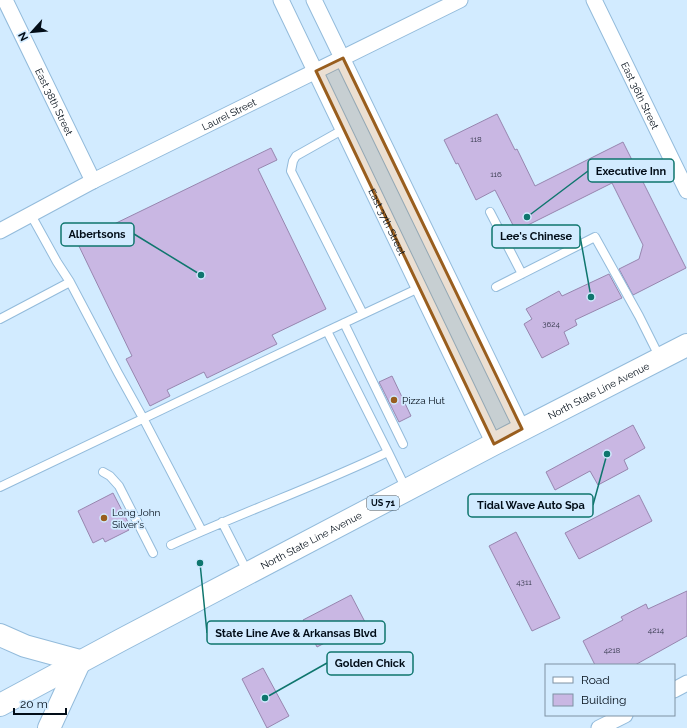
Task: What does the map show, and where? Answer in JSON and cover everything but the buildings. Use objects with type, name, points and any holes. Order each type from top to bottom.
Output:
[{"type":"main road","name":"North State Line Avenue","points":[[0,705],[80,661],[522,429],[687,345]]},
{"type":"main road","points":[[0,636],[25,646],[80,661],[49,728]]},
{"type":"street","name":"East 38th Street","points":[[5,0],[93,182]]},
{"type":"street","name":"East 37th Street","points":[[281,0],[494,444]]},
{"type":"street","points":[[314,0],[522,429]]},
{"type":"street","name":"Laurel Street","points":[[0,231],[93,182],[460,0]]},
{"type":"street","name":"East 36th Street","points":[[594,0],[687,191]]},
{"type":"street","points":[[675,689],[687,683]]},
{"type":"street","points":[[599,728],[623,716]]},
{"type":"lane","points":[[344,129],[296,156],[293,160],[292,171],[363,314]]},
{"type":"lane","points":[[490,212],[522,274]]},
{"type":"lane","points":[[31,215],[56,262],[70,282],[202,531]]},
{"type":"lane","points":[[496,287],[595,237],[639,316],[660,359]]},
{"type":"lane","points":[[0,319],[70,282]]},
{"type":"lane","points":[[0,487],[420,288]]},
{"type":"lane","points":[[344,323],[403,444]]},
{"type":"lane","points":[[327,331],[407,490]]},
{"type":"lane","points":[[171,545],[222,522],[344,473],[388,452]]},
{"type":"lane","points":[[103,472],[110,476],[119,486],[153,553]]},
{"type":"lane","points":[[222,522],[248,573]]},
{"type":"highlighted area","points":[[343,58],[522,429],[494,444],[316,71]]},
{"type":"place","name":"Executive Inn","points":[[527,217]]},
{"type":"place","name":"Albertsons","points":[[201,275]]},
{"type":"place","name":"Lee's Chinese","points":[[591,297]]},
{"type":"place","name":"Pizza Hut","points":[[394,400]]},
{"type":"place","name":"Tidal Wave Auto Spa","points":[[607,454]]},
{"type":"place","name":"Long John Silver's","points":[[104,518]]},
{"type":"place","name":"State Line Ave & Arkansas Blvd","points":[[200,563]]},
{"type":"place","name":"Golden Chick","points":[[265,698]]}]
